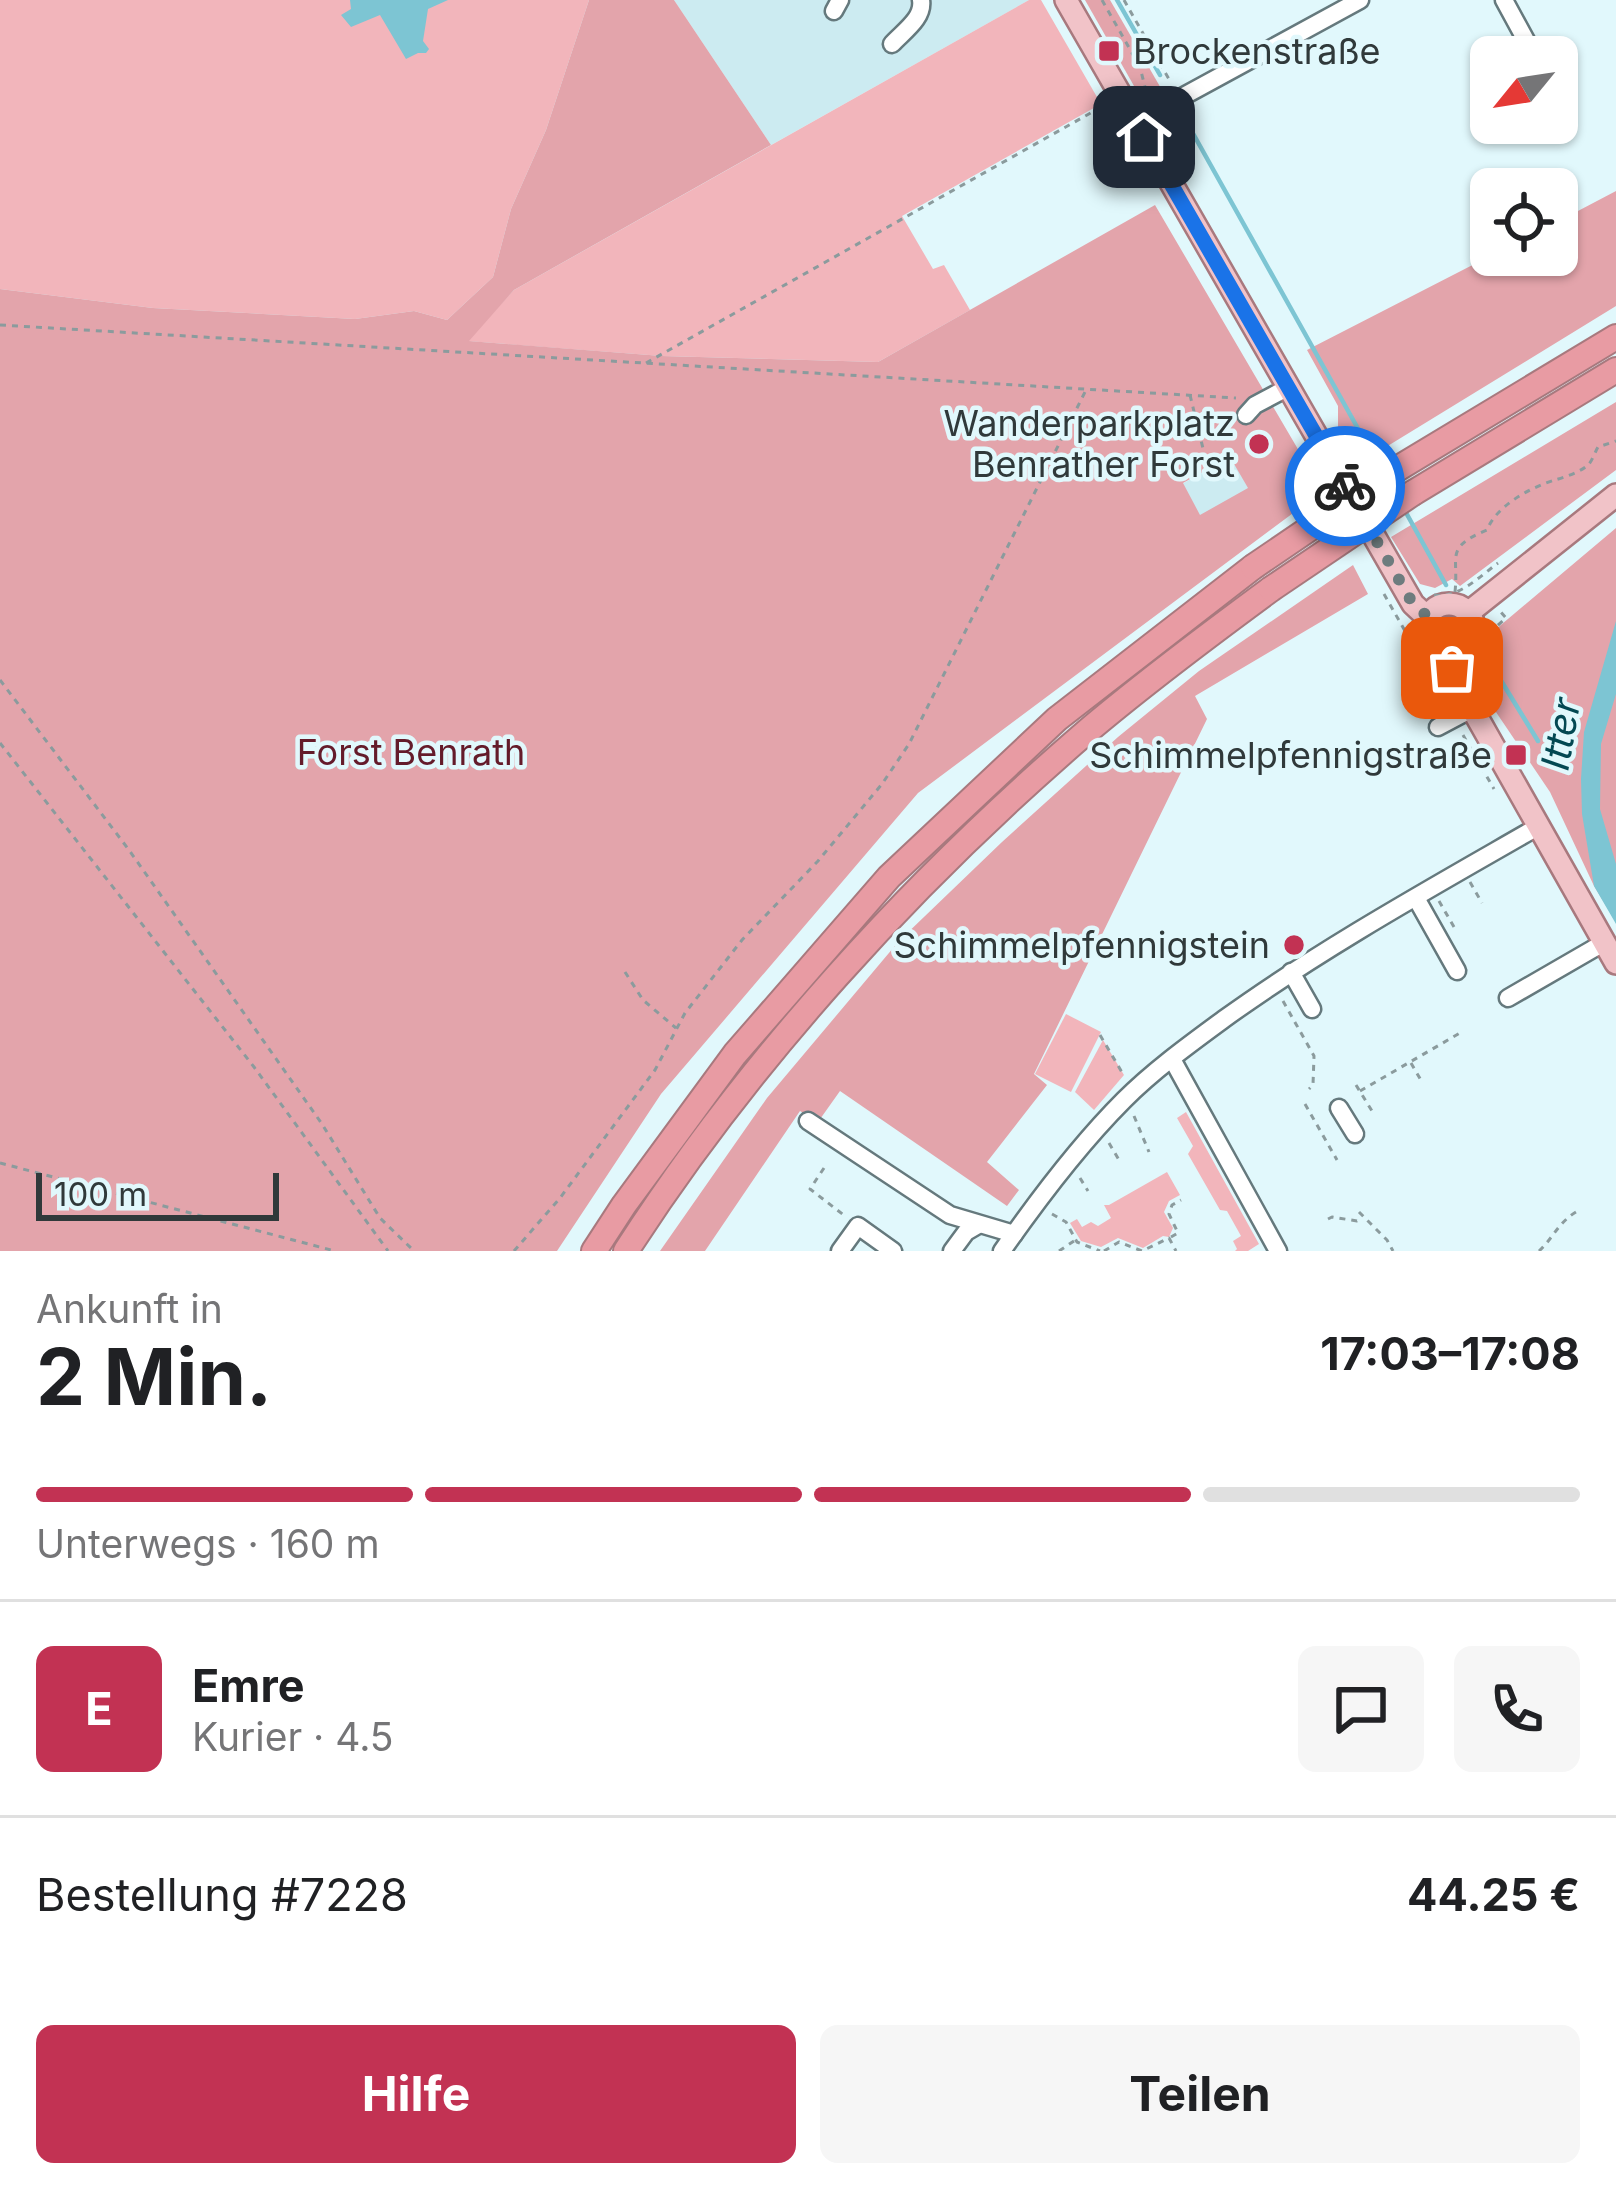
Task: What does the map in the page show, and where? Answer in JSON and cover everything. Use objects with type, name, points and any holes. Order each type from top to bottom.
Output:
[{"type":"highway","points":[[595,1251],[735,1054],[889,877],[1057,719],[1253,567],[1397,469],[1616,337]]},
{"type":"highway","points":[[626,1251],[776,1046],[926,881],[1004,805],[1171,663],[1270,589],[1413,494],[1616,370]]},
{"type":"main road","points":[[1066,0],[1143,118],[1289,387],[1413,604],[1427,616]]},
{"type":"main road","points":[[1468,613],[1616,495]]},
{"type":"main road","points":[[1460,654],[1430,646],[1424,632],[1427,616],[1436,607],[1457,605],[1468,613],[1474,627],[1470,642],[1459,652],[1460,654],[1456,680],[1613,957]]},
{"type":"street","points":[[892,44],[919,15],[921,0]]},
{"type":"street","points":[[1143,118],[1360,0]]},
{"type":"street","points":[[1504,0],[1523,36]]},
{"type":"street","points":[[1250,410],[1289,387]]},
{"type":"street","points":[[1438,728],[1472,709]]},
{"type":"street","points":[[1003,1251],[1100,1126],[1172,1059],[1291,972],[1539,826]]},
{"type":"street","points":[[1424,893],[1457,971]]},
{"type":"street","points":[[1508,998],[1613,957]]},
{"type":"street","points":[[1291,972],[1312,1009]]},
{"type":"street","points":[[1172,1059],[1278,1251]]},
{"type":"street","points":[[1340,1108],[1354,1134]]},
{"type":"street","points":[[808,1121],[950,1214],[1014,1234]]},
{"type":"street","points":[[952,1251],[978,1225]]},
{"type":"street","points":[[841,1251],[858,1226],[893,1251]]},
{"type":"path","points":[[1102,0],[1141,67],[1143,118]]},
{"type":"path","points":[[1124,0],[1180,98]]},
{"type":"path","points":[[645,364],[1108,104]]},
{"type":"path","points":[[0,326],[1190,395],[1233,398],[1250,410]]},
{"type":"path","points":[[514,1251],[560,1198],[644,1084],[686,1013],[742,940],[818,861],[909,744],[1086,391]]},
{"type":"path","points":[[1190,395],[1208,469]]},
{"type":"path","points":[[1454,593],[1454,558],[1470,537],[1487,530],[1510,502],[1567,477],[1589,464],[1603,444],[1616,441]]},
{"type":"path","points":[[1460,654],[1505,618],[1489,596]]},
{"type":"path","points":[[0,680],[129,850],[322,1124],[380,1219],[414,1251]]},
{"type":"path","points":[[0,743],[254,1067],[388,1251]]},
{"type":"path","points":[[1463,871],[1482,903]]},
{"type":"path","points":[[1424,893],[1457,926]]},
{"type":"path","points":[[625,972],[643,1000],[677,1029]]},
{"type":"path","points":[[1273,984],[1314,1056],[1310,1089]]},
{"type":"path","points":[[1360,1091],[1460,1033]]},
{"type":"path","points":[[1100,1035],[1132,1092],[1150,1152]]},
{"type":"path","points":[[1411,1062],[1422,1082]]},
{"type":"path","points":[[1356,1085],[1372,1111]]},
{"type":"path","points":[[1305,1104],[1337,1160]]},
{"type":"path","points":[[1100,1126],[1119,1160]]},
{"type":"path","points":[[0,1163],[335,1251]]},
{"type":"path","points":[[824,1168],[810,1189],[858,1226]]},
{"type":"path","points":[[1035,1204],[1066,1222],[1076,1240],[1102,1251],[1119,1242],[1142,1251],[1178,1233],[1169,1214],[1180,1200]]},
{"type":"path","points":[[1539,1251],[1561,1221],[1581,1214]]},
{"type":"path","points":[[1328,1219],[1357,1222],[1361,1215],[1393,1251]]},
{"type":"path","points":[[1169,1238],[1176,1251]]},
{"type":"path","points":[[1059,1251],[1076,1240]]},
{"type":"path","points":[[1121,1251],[1130,1246]]},
{"type":"shaded area","points":[[0,0],[589,0],[546,130],[511,209],[493,277],[447,320],[414,311],[355,319],[153,308],[0,289]]},
{"type":"shaded area","points":[[674,0],[1029,0],[771,145]]},
{"type":"shaded area","points":[[1029,0],[1041,0],[1101,104],[902,216],[933,269],[944,265],[970,310],[878,362],[662,356],[467,341],[514,290]]},
{"type":"shaded area","points":[[1231,457],[1249,489],[1200,516],[1182,484]]},
{"type":"shaded area","points":[[1066,1014],[1101,1032],[1071,1092],[1035,1074]]},
{"type":"shaded area","points":[[1103,1040],[1124,1075],[1094,1110],[1075,1092]]},
{"type":"shaded area","points":[[1186,1112],[1259,1244],[1248,1251],[1235,1251],[1233,1241],[1241,1236],[1188,1154],[1193,1146],[1177,1118]]},
{"type":"shaded area","points":[[1167,1172],[1180,1195],[1169,1201],[1164,1212],[1173,1228],[1169,1237],[1143,1248],[1118,1238],[1101,1247],[1081,1241],[1070,1223],[1077,1219],[1082,1227],[1091,1222],[1098,1226],[1111,1218],[1104,1205]]},
{"type":"green space","name":"Forst Benrath","points":[[589,0],[674,0],[771,145],[514,290],[469,341],[662,356],[878,362],[1155,205],[1320,493],[918,793],[661,1094],[557,1251],[0,1251],[0,289],[153,308],[355,319],[414,311],[447,320],[493,277],[511,209],[546,130]],"holes":[[[1230,457],[1248,488],[1200,515],[1183,483]]]},
{"type":"green space","points":[[1085,0],[1110,0],[1166,97],[1146,107]]},
{"type":"green space","points":[[1616,191],[1616,306],[1355,466],[1338,436],[1338,406],[1307,350],[1470,266],[1470,276],[1578,276],[1578,211]]},
{"type":"green space","points":[[1616,402],[1616,470],[1460,586],[1452,579],[1435,588],[1420,584],[1391,537]]},
{"type":"green space","points":[[1616,528],[1616,922],[1550,792],[1469,667],[1470,651]]},
{"type":"green space","points":[[1353,565],[1368,594],[1195,696],[1207,719],[1034,1074],[1047,1085],[987,1162],[1019,1190],[1007,1206],[840,1091],[818,1122],[800,1111],[705,1251],[660,1251],[767,1098],[899,941],[1118,737],[1199,671]]},
{"type":"water","points":[[350,0],[448,0],[428,9],[423,41],[429,49],[406,59],[380,15],[351,27],[341,15],[351,9]]},
{"type":"water","points":[[1616,621],[1616,694],[1601,744],[1600,809],[1616,864],[1616,924],[1594,886],[1581,779],[1584,732]]},
{"type":"waterway","points":[[1117,0],[1160,75]]},
{"type":"waterway","points":[[1181,112],[1380,468]]},
{"type":"waterway","points":[[1404,509],[1446,585]]},
{"type":"waterway","name":"Itter","points":[[1489,661],[1538,741]]},
{"type":"way so far","points":[[1345,486],[1413,604],[1427,616],[1424,632],[1430,646],[1451,654],[1452,668]]},
{"type":"place","name":"Brockenstraße","points":[[1109,51]]},
{"type":"place","name":"Wanderparkplatz Benrather Forst","points":[[1259,444]]},
{"type":"place","name":"Schimmelpfennigstraße","points":[[1516,755]]},
{"type":"place","name":"Schimmelpfennigstein","points":[[1294,945]]},
{"type":"route","points":[[1144,137],[1345,486]]}]
